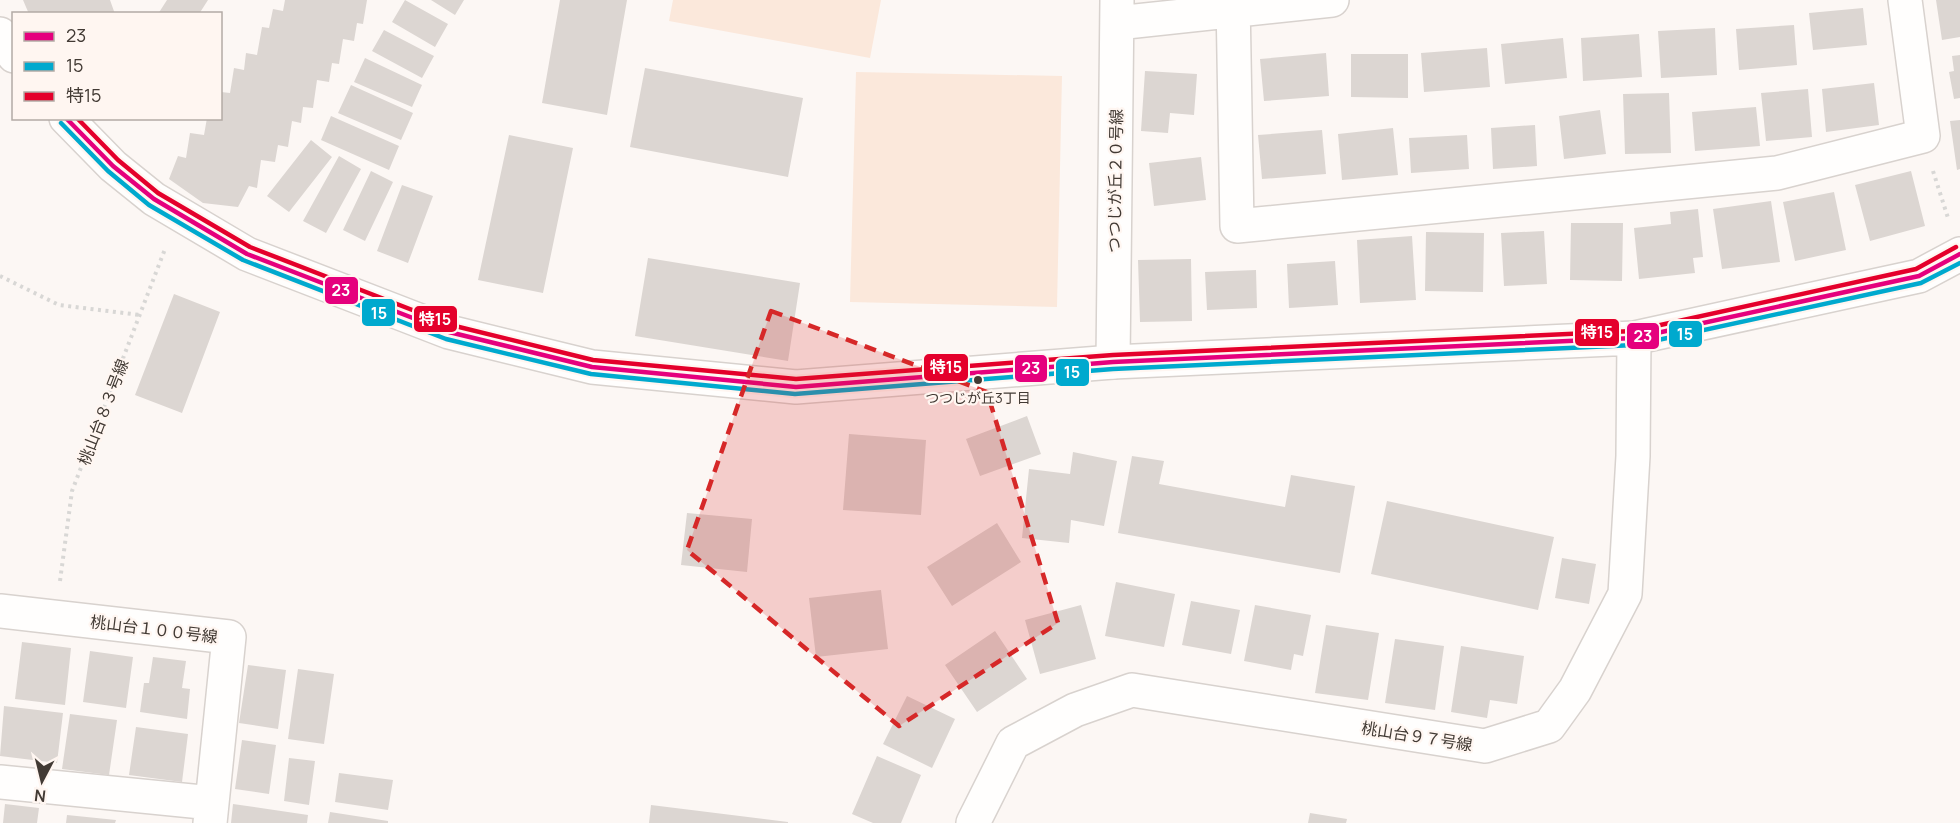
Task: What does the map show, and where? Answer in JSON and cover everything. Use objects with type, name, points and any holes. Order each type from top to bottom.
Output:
[{"type":"street","points":[[1117,11],[1332,0]]},
{"type":"street","points":[[1233,4],[1237,226],[1777,173],[1923,136],[1905,0]]},
{"type":"street","name":"つつじが丘２０号線","points":[[1113,362],[1117,11]]},
{"type":"street","points":[[0,34],[12,53]]},
{"type":"street","points":[[68,120],[113,166],[154,200],[247,254],[449,332],[592,367],[796,387],[1113,362],[1634,338],[1919,276],[1960,255]]},
{"type":"street","name":"桃山台９７号線","points":[[973,823],[1013,743],[1075,710],[1132,690],[1485,746],[1549,726],[1575,690],[1625,594],[1633,456],[1634,338]]},
{"type":"street","name":"桃山台１００号線","points":[[0,610],[229,637],[211,813]]},
{"type":"street","points":[[0,782],[211,813]]},
{"type":"path","points":[[1923,136],[1960,255]]},
{"type":"path","name":"桃山台８３号線","points":[[55,617],[72,491],[178,214]]},
{"type":"path","points":[[0,276],[59,305],[140,315]]},
{"type":"highlighted area","points":[[771,311],[987,392],[1058,623],[899,726],[687,550]]},
{"type":"shaded area","points":[[673,0],[881,0],[870,58],[669,21]]},
{"type":"shaded area","points":[[856,72],[1062,76],[1057,307],[850,302]]},
{"type":"building","points":[[23,0],[110,0],[114,12],[28,12]]},
{"type":"building","points":[[167,0],[208,0],[200,12],[159,12]]},
{"type":"building","points":[[285,0],[367,0],[363,24],[357,23],[354,41],[343,39],[339,64],[332,63],[329,82],[317,80],[313,108],[303,107],[301,123],[292,121],[288,147],[278,145],[275,162],[261,160],[257,188],[249,186],[238,207],[203,203],[169,179],[178,156],[186,158],[190,133],[204,135],[207,120],[222,120],[222,92],[230,93],[234,68],[244,70],[246,53],[257,55],[262,27],[269,28],[273,9],[283,11]]},
{"type":"building","points":[[405,0],[448,24],[435,47],[392,22]]},
{"type":"building","points":[[431,0],[464,0],[455,15]]},
{"type":"building","points":[[560,0],[627,0],[607,115],[542,103]]},
{"type":"building","points":[[1936,0],[1960,0],[1960,37],[1942,40]]},
{"type":"building","points":[[1863,8],[1867,45],[1813,50],[1809,13]]},
{"type":"building","points":[[1794,25],[1797,65],[1739,70],[1736,29]]},
{"type":"building","points":[[1715,28],[1717,75],[1661,78],[1658,31]]},
{"type":"building","points":[[384,30],[434,56],[422,78],[372,51]]},
{"type":"building","points":[[1639,34],[1642,77],[1583,81],[1581,38]]},
{"type":"building","points":[[1563,38],[1567,78],[1505,84],[1501,44]]},
{"type":"building","points":[[1487,48],[1490,87],[1424,92],[1421,53]]},
{"type":"building","points":[[1326,53],[1329,96],[1264,101],[1260,59]]},
{"type":"building","points":[[1351,54],[1408,54],[1408,98],[1351,97]]},
{"type":"building","points":[[1960,55],[1960,98],[1954,99],[1949,72],[1954,71],[1952,56]]},
{"type":"building","points":[[365,58],[422,85],[412,107],[354,82]]},
{"type":"building","points":[[645,68],[803,98],[788,177],[630,147]]},
{"type":"building","points":[[1145,71],[1197,74],[1194,115],[1170,113],[1168,133],[1141,131]]},
{"type":"building","points":[[1874,83],[1879,125],[1826,132],[1822,89]]},
{"type":"building","points":[[351,85],[413,113],[401,140],[338,113]]},
{"type":"building","points":[[1808,89],[1812,137],[1766,141],[1761,93]]},
{"type":"building","points":[[1669,93],[1671,153],[1625,154],[1623,94]]},
{"type":"building","points":[[1756,107],[1760,146],[1695,151],[1692,112]]},
{"type":"building","points":[[1600,110],[1606,154],[1564,159],[1559,116]]},
{"type":"building","points":[[331,116],[399,146],[389,170],[321,140]]},
{"type":"building","points":[[1960,120],[1960,169],[1957,170],[1950,121]]},
{"type":"building","points":[[1535,125],[1537,166],[1493,169],[1491,128]]},
{"type":"building","points":[[1393,128],[1398,175],[1342,180],[1338,134]]},
{"type":"building","points":[[1322,130],[1326,174],[1262,179],[1258,135]]},
{"type":"building","points":[[509,135],[573,148],[543,293],[478,280]]},
{"type":"building","points":[[1467,135],[1469,169],[1411,173],[1409,138]]},
{"type":"building","points":[[311,140],[332,157],[289,212],[267,196]]},
{"type":"building","points":[[339,156],[361,169],[326,233],[303,221]]},
{"type":"building","points":[[1201,157],[1206,200],[1154,206],[1149,163]]},
{"type":"building","points":[[371,171],[393,182],[365,241],[343,230]]},
{"type":"building","points":[[1911,171],[1925,226],[1870,241],[1855,185]]},
{"type":"building","points":[[402,185],[433,196],[408,263],[377,251]]},
{"type":"building","points":[[1834,192],[1846,250],[1795,261],[1783,202]]},
{"type":"building","points":[[1771,201],[1780,262],[1722,269],[1713,209]]},
{"type":"building","points":[[1698,209],[1703,257],[1693,258],[1695,273],[1639,279],[1634,228],[1671,224],[1670,212]]},
{"type":"building","points":[[1571,223],[1623,223],[1622,281],[1570,280]]},
{"type":"building","points":[[1544,231],[1547,284],[1504,286],[1501,233]]},
{"type":"building","points":[[1426,232],[1484,233],[1483,292],[1425,291]]},
{"type":"building","points":[[1412,236],[1416,300],[1360,303],[1357,240]]},
{"type":"building","points":[[648,258],[800,283],[788,361],[635,336]]},
{"type":"building","points":[[1191,259],[1192,321],[1140,322],[1138,260]]},
{"type":"building","points":[[1335,261],[1338,305],[1289,308],[1287,264]]},
{"type":"building","points":[[1256,270],[1257,308],[1207,310],[1205,272]]},
{"type":"building","points":[[174,294],[220,312],[182,413],[135,395]]},
{"type":"building","points":[[1027,416],[1041,454],[980,476],[966,439]]},
{"type":"building","points":[[849,434],[926,440],[921,515],[843,510]]},
{"type":"building","points":[[1073,452],[1117,461],[1104,526],[1071,520],[1069,543],[1022,538],[1029,469],[1070,474]]},
{"type":"building","points":[[1132,456],[1164,461],[1159,484],[1285,507],[1291,475],[1355,486],[1340,573],[1118,533]]},
{"type":"building","points":[[1387,501],[1554,537],[1538,610],[1371,574]]},
{"type":"building","points":[[687,513],[752,519],[747,572],[681,565]]},
{"type":"building","points":[[997,523],[1021,562],[952,606],[927,567]]},
{"type":"building","points":[[1562,558],[1596,564],[1589,604],[1555,598]]},
{"type":"building","points":[[1116,582],[1175,594],[1164,647],[1105,636]]},
{"type":"building","points":[[881,590],[888,649],[816,657],[809,598]]},
{"type":"building","points":[[1191,601],[1240,610],[1231,654],[1182,645]]},
{"type":"building","points":[[1081,605],[1096,659],[1040,674],[1025,620]]},
{"type":"building","points":[[1255,605],[1311,615],[1303,656],[1294,654],[1291,670],[1244,661]]},
{"type":"building","points":[[1326,625],[1379,633],[1368,700],[1315,693]]},
{"type":"building","points":[[995,631],[1027,679],[977,712],[945,665]]},
{"type":"building","points":[[1395,639],[1444,646],[1435,710],[1385,703]]},
{"type":"building","points":[[22,642],[71,648],[65,705],[15,699]]},
{"type":"building","points":[[1461,646],[1524,656],[1517,704],[1490,700],[1487,718],[1451,712]]},
{"type":"building","points":[[90,651],[133,657],[126,708],[83,702]]},
{"type":"building","points":[[153,657],[186,661],[182,688],[190,689],[187,719],[140,712],[144,683],[149,683]]},
{"type":"building","points":[[248,665],[286,670],[278,729],[239,723]]},
{"type":"building","points":[[298,669],[334,674],[324,744],[288,739]]},
{"type":"building","points":[[907,696],[955,719],[932,768],[883,744]]},
{"type":"building","points":[[4,706],[63,713],[57,763],[0,756]]},
{"type":"building","points":[[70,714],[117,720],[109,775],[62,769]]},
{"type":"building","points":[[136,727],[188,734],[182,782],[129,775]]},
{"type":"building","points":[[242,740],[276,745],[269,794],[235,789]]},
{"type":"building","points":[[877,756],[921,775],[901,823],[873,823],[852,814]]},
{"type":"building","points":[[289,758],[315,761],[309,805],[284,801]]},
{"type":"building","points":[[339,773],[393,780],[388,810],[335,802]]},
{"type":"building","points":[[5,804],[39,808],[37,823],[3,823]]},
{"type":"building","points":[[233,804],[308,815],[307,823],[231,823]]},
{"type":"building","points":[[651,805],[788,822],[788,823],[649,823]]},
{"type":"building","points":[[330,812],[388,821],[388,823],[328,823]]},
{"type":"building","points":[[1310,813],[1347,819],[1346,823],[1308,823]]},
{"type":"building","points":[[67,815],[116,820],[115,823],[66,823]]},
{"type":"transit line","name":"23","points":[[68,120],[113,166],[154,199],[247,254],[449,332],[592,367],[796,387],[1113,362],[1634,338],[1919,276],[1960,254]]},
{"type":"transit line","name":"特15","points":[[79,120],[118,160],[158,193],[250,247],[451,325],[593,360],[796,379],[1113,355],[1633,331],[1916,269],[1956,247]]},
{"type":"transit line","name":"15","points":[[61,123],[108,171],[149,205],[243,260],[446,339],[591,374],[795,394],[1113,369],[1635,345],[1921,283],[1960,263]]},
{"type":"place","name":"つつじが丘3丁目","points":[[978,380]]}]
